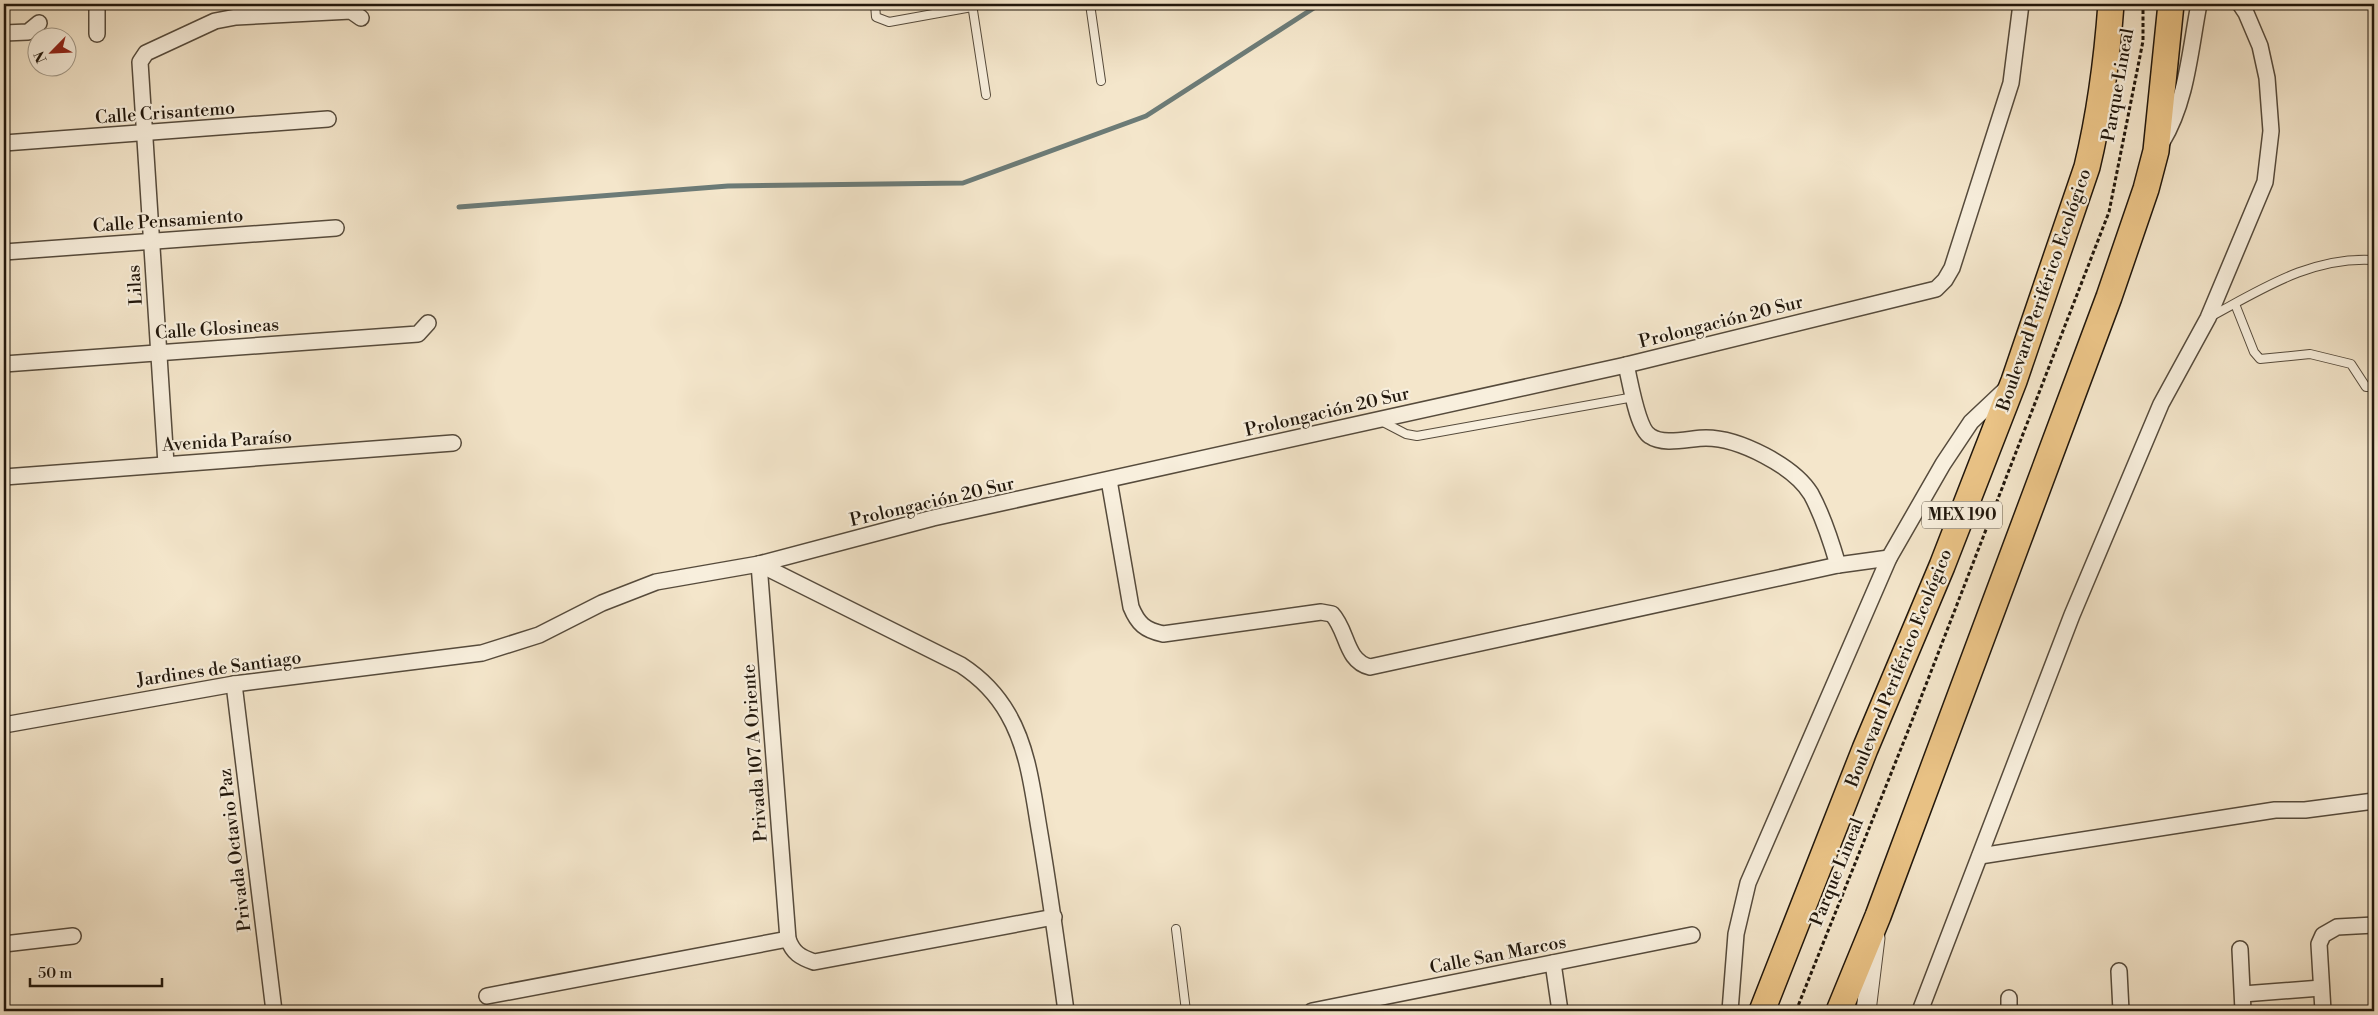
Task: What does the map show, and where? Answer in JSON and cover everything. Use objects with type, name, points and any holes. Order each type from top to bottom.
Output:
[{"type":"highway","name":"Boulevard Periférico Ecológico","points":[[1762,1011],[1861,758],[1942,566],[2014,381],[2087,167],[2096,131],[2108,52],[2111,4]]},
{"type":"highway","name":"MEX 190","points":[[1839,1011],[1878,916],[2109,297],[2146,190],[2156,151],[2171,4]]},
{"type":"street","points":[[97,4],[97,34]]},
{"type":"street","name":"Prolongación 20 Sur","points":[[442,659],[482,653],[539,636],[602,603],[656,582],[759,564],[933,518],[1626,365],[1936,289],[1945,280],[1952,268],[2012,82],[2021,4]]},
{"type":"street","points":[[2156,151],[2169,130],[2182,96],[2199,4]]},
{"type":"street","points":[[1920,1011],[2072,615],[2161,404],[2208,318],[2265,182],[2271,131],[2267,78],[2260,46],[2246,13],[2240,4]]},
{"type":"street","name":"Lilas","points":[[166,464],[140,62],[146,53],[202,26],[236,17],[351,12],[361,18]]},
{"type":"street","points":[[4,33],[28,32],[39,23]]},
{"type":"street","name":"Calle Crisantemo","points":[[4,143],[328,119]]},
{"type":"street","name":"Calle Pensamiento","points":[[4,252],[336,228]]},
{"type":"street","name":"Calle Glosineas","points":[[4,364],[418,334],[428,323]]},
{"type":"street","points":[[1626,365],[1644,430],[1650,436],[1660,440],[1715,438],[1734,443],[1754,450],[1798,478],[1814,502],[1827,528],[1838,565]]},
{"type":"street","points":[[1730,1011],[1736,934],[1748,883],[1889,558],[1942,464],[1971,422],[2014,381]]},
{"type":"street","name":"Avenida Paraíso","points":[[4,477],[453,443]]},
{"type":"street","points":[[1109,480],[1131,607],[1136,620],[1144,628],[1163,634],[1321,612],[1332,614],[1340,622],[1354,658],[1360,664],[1370,667],[1838,565],[1889,558]]},
{"type":"street","points":[[759,564],[961,665],[979,677],[994,692],[1009,714],[1030,774],[1054,917],[1066,1011]]},
{"type":"street","name":"Privada 107 A Oriente","points":[[759,564],[788,939]]},
{"type":"street","name":"Jardines de Santiago","points":[[4,725],[234,684],[442,659]]},
{"type":"street","name":"Privada Octavio Paz","points":[[234,684],[274,1011]]},
{"type":"street","points":[[1980,856],[2275,810],[2305,810],[2374,801]]},
{"type":"street","points":[[1866,1011],[1878,916]]},
{"type":"street","points":[[487,996],[788,939],[791,948],[799,956],[814,962],[1054,917]]},
{"type":"street","points":[[2323,1011],[2319,944],[2323,935],[2337,927],[2374,925]]},
{"type":"street","points":[[4,944],[73,936]]},
{"type":"street","name":"Calle San Marcos","points":[[1312,1011],[1692,936]]},
{"type":"street","points":[[2240,949],[2244,1011]]},
{"type":"street","points":[[1553,963],[1560,1011]]},
{"type":"street","points":[[2119,971],[2121,1011]]},
{"type":"street","points":[[2243,994],[2321,988]]},
{"type":"lane","points":[[875,4],[876,17],[889,22],[972,5],[986,95]]},
{"type":"lane","points":[[1090,4],[1101,81]]},
{"type":"lane","points":[[2208,318],[2309,267],[2374,260]]},
{"type":"lane","points":[[2235,304],[2254,352],[2260,360],[2310,354],[2351,364],[2366,388],[2374,387]]},
{"type":"lane","points":[[1379,420],[1406,434],[1417,436],[1634,397]]},
{"type":"lane","points":[[1176,929],[1186,1011]]},
{"type":"path","name":"Parque Lineal","points":[[1796,1011],[1904,740],[2109,212],[2143,41],[2144,4]]},
{"type":"waterway","points":[[459,207],[728,186],[963,183],[1146,116],[1320,4]]}]
